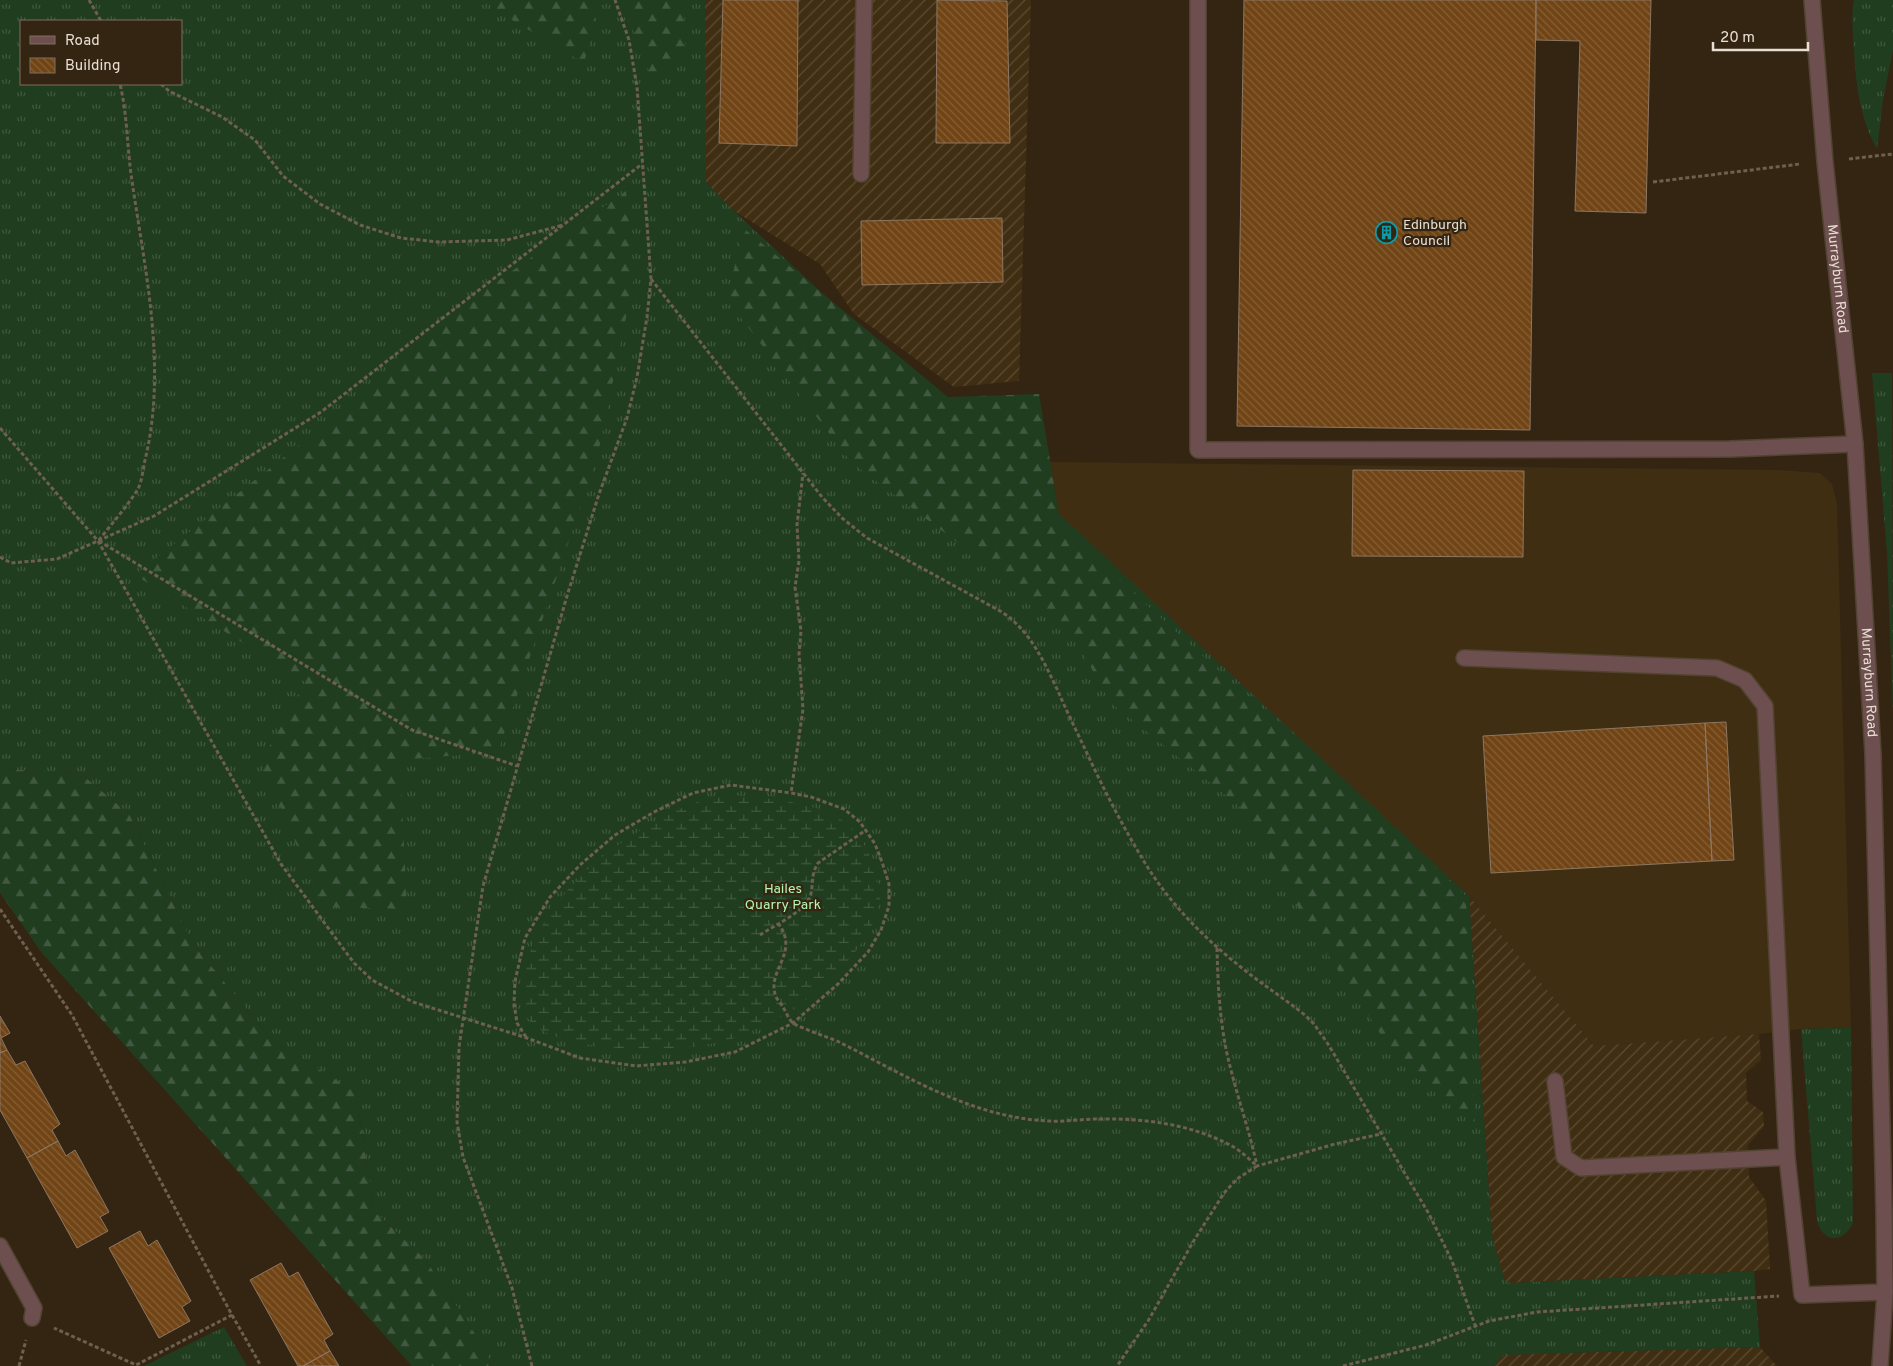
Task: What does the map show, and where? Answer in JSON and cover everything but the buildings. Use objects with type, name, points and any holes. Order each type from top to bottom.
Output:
[{"type":"street","points":[[861,174],[864,0]]},
{"type":"street","points":[[1198,0],[1198,450],[1730,450],[1855,444]]},
{"type":"street","name":"Murrayburn Road","points":[[1812,0],[1824,162],[1855,444],[1873,754],[1884,1211],[1884,1292],[1880,1366]]},
{"type":"street","points":[[1464,658],[1717,668],[1746,680],[1765,706],[1787,1157],[1802,1296],[1884,1292]]},
{"type":"street","points":[[1555,1081],[1564,1157],[1581,1168],[1787,1157]]},
{"type":"street","points":[[0,1246],[34,1308],[32,1318]]},
{"type":"path","points":[[89,0],[100,20]]},
{"type":"path","points":[[532,1366],[512,1288],[469,1176],[460,1140],[457,1094],[459,1047],[483,886],[566,596],[632,399],[647,316],[651,279],[637,87],[625,26],[615,0]]},
{"type":"path","points":[[98,541],[138,488],[151,436],[154,380],[151,313],[120,85]]},
{"type":"path","points":[[162,85],[169,91],[222,117],[256,140],[283,176],[320,204],[360,225],[401,238],[439,242],[507,240],[565,224]]},
{"type":"path","points":[[1653,182],[1893,154]]},
{"type":"path","points":[[0,557],[10,563],[57,559],[154,516],[321,412],[642,163]]},
{"type":"path","points":[[651,279],[833,509],[867,538],[990,605],[1015,621],[1026,633],[1043,658],[1086,751],[1146,863],[1189,920],[1217,948],[1297,1008],[1314,1024],[1328,1044],[1414,1186],[1442,1240],[1462,1286],[1475,1325]]},
{"type":"path","points":[[0,428],[98,541],[281,864],[354,963],[372,980],[400,996],[426,1007],[527,1038],[580,1058],[636,1066],[685,1062],[734,1052],[793,1023],[838,984],[868,952],[881,930],[889,906],[889,884],[875,844],[860,822],[844,809],[810,796],[791,793],[731,785],[693,793],[654,812],[615,835],[580,865],[550,897],[525,938],[515,981],[514,1003],[517,1023],[527,1038]]},
{"type":"path","points":[[791,793],[803,709],[799,654],[801,631],[795,587],[800,561],[797,525],[803,473]]},
{"type":"path","points":[[98,541],[412,730],[517,766]]},
{"type":"path","points":[[760,935],[801,908],[808,900],[813,871],[818,863],[866,830]]},
{"type":"path","points":[[0,909],[72,1015],[261,1366]]},
{"type":"path","points":[[778,923],[784,931],[786,946],[776,976],[775,995],[793,1023],[828,1037],[919,1084],[963,1102],[1009,1115],[1049,1121],[1097,1119],[1153,1121],[1194,1130],[1231,1145],[1257,1166]]},
{"type":"path","points":[[1217,948],[1219,1003],[1223,1035],[1230,1069],[1257,1166]]},
{"type":"path","points":[[1117,1366],[1148,1321],[1193,1242],[1224,1193],[1237,1179],[1257,1166],[1335,1144],[1381,1134]]},
{"type":"path","points":[[1343,1366],[1426,1345],[1475,1325],[1537,1312],[1802,1296]]},
{"type":"path","points":[[32,1318],[136,1365],[232,1315]]},
{"type":"shaded area","points":[[705,0],[1031,0],[1019,381],[954,387],[854,314],[820,264],[734,211],[705,182]]},
{"type":"shaded area","points":[[1050,462],[1777,470],[1820,473],[1832,484],[1837,504],[1851,1027],[1801,1029],[1759,1034],[1594,1046],[1469,896],[1061,527]]},
{"type":"shaded area","points":[[1469,896],[1594,1046],[1759,1034],[1761,1060],[1746,1073],[1747,1101],[1763,1112],[1764,1126],[1748,1145],[1749,1177],[1766,1201],[1770,1269],[1511,1283],[1505,1281],[1492,1237]]},
{"type":"shaded area","points":[[1760,1347],[1777,1366],[1494,1366],[1503,1355]]},
{"type":"green space","name":"Hailes Quarry Park","points":[[0,0],[705,0],[706,182],[734,211],[1469,896],[1492,1237],[1505,1281],[1511,1283],[1754,1271],[1760,1347],[1503,1355],[1494,1366],[493,1366],[475,1334],[425,1259],[374,1211],[356,1092],[273,1041],[193,944],[129,814],[80,773],[0,769]]},
{"type":"green space","points":[[487,0],[585,0],[596,19],[584,63],[497,11]]},
{"type":"green space","points":[[621,0],[684,0],[685,44],[652,80]]},
{"type":"green space","points":[[1854,0],[1893,0],[1893,50],[1883,100],[1877,149],[1863,114],[1858,89],[1852,25]]},
{"type":"green space","points":[[626,191],[634,278],[598,454],[498,752],[400,760],[407,909],[323,907],[261,762],[305,682],[135,575],[376,384],[408,344]]},
{"type":"green space","points":[[742,227],[948,397],[1039,394],[1061,527],[1466,896],[1475,1126],[1387,1044],[1307,922],[1239,806],[1110,702],[1068,626],[851,462],[728,301]]},
{"type":"green space","points":[[1872,373],[1892,373],[1893,713],[1887,553]]},
{"type":"green space","points":[[0,769],[80,773],[129,814],[193,944],[273,1041],[356,1092],[374,1211],[425,1259],[475,1334],[493,1366],[412,1366],[42,953],[0,893]]},
{"type":"green space","points":[[731,795],[786,801],[827,812],[850,826],[862,841],[875,871],[880,888],[880,900],[874,921],[866,936],[845,964],[820,989],[788,1013],[740,1036],[709,1044],[662,1049],[630,1049],[599,1046],[561,1038],[533,1025],[526,1016],[525,1009],[526,969],[532,947],[542,926],[570,888],[604,856],[648,826],[689,805]]},
{"type":"green space","points":[[1851,1027],[1853,1223],[1844,1235],[1833,1238],[1823,1233],[1817,1220],[1801,1029]]},
{"type":"green space","points":[[224,1327],[247,1366],[144,1366]]},
{"type":"place","name":"Edinburgh Council","points":[[1387,233]]}]
